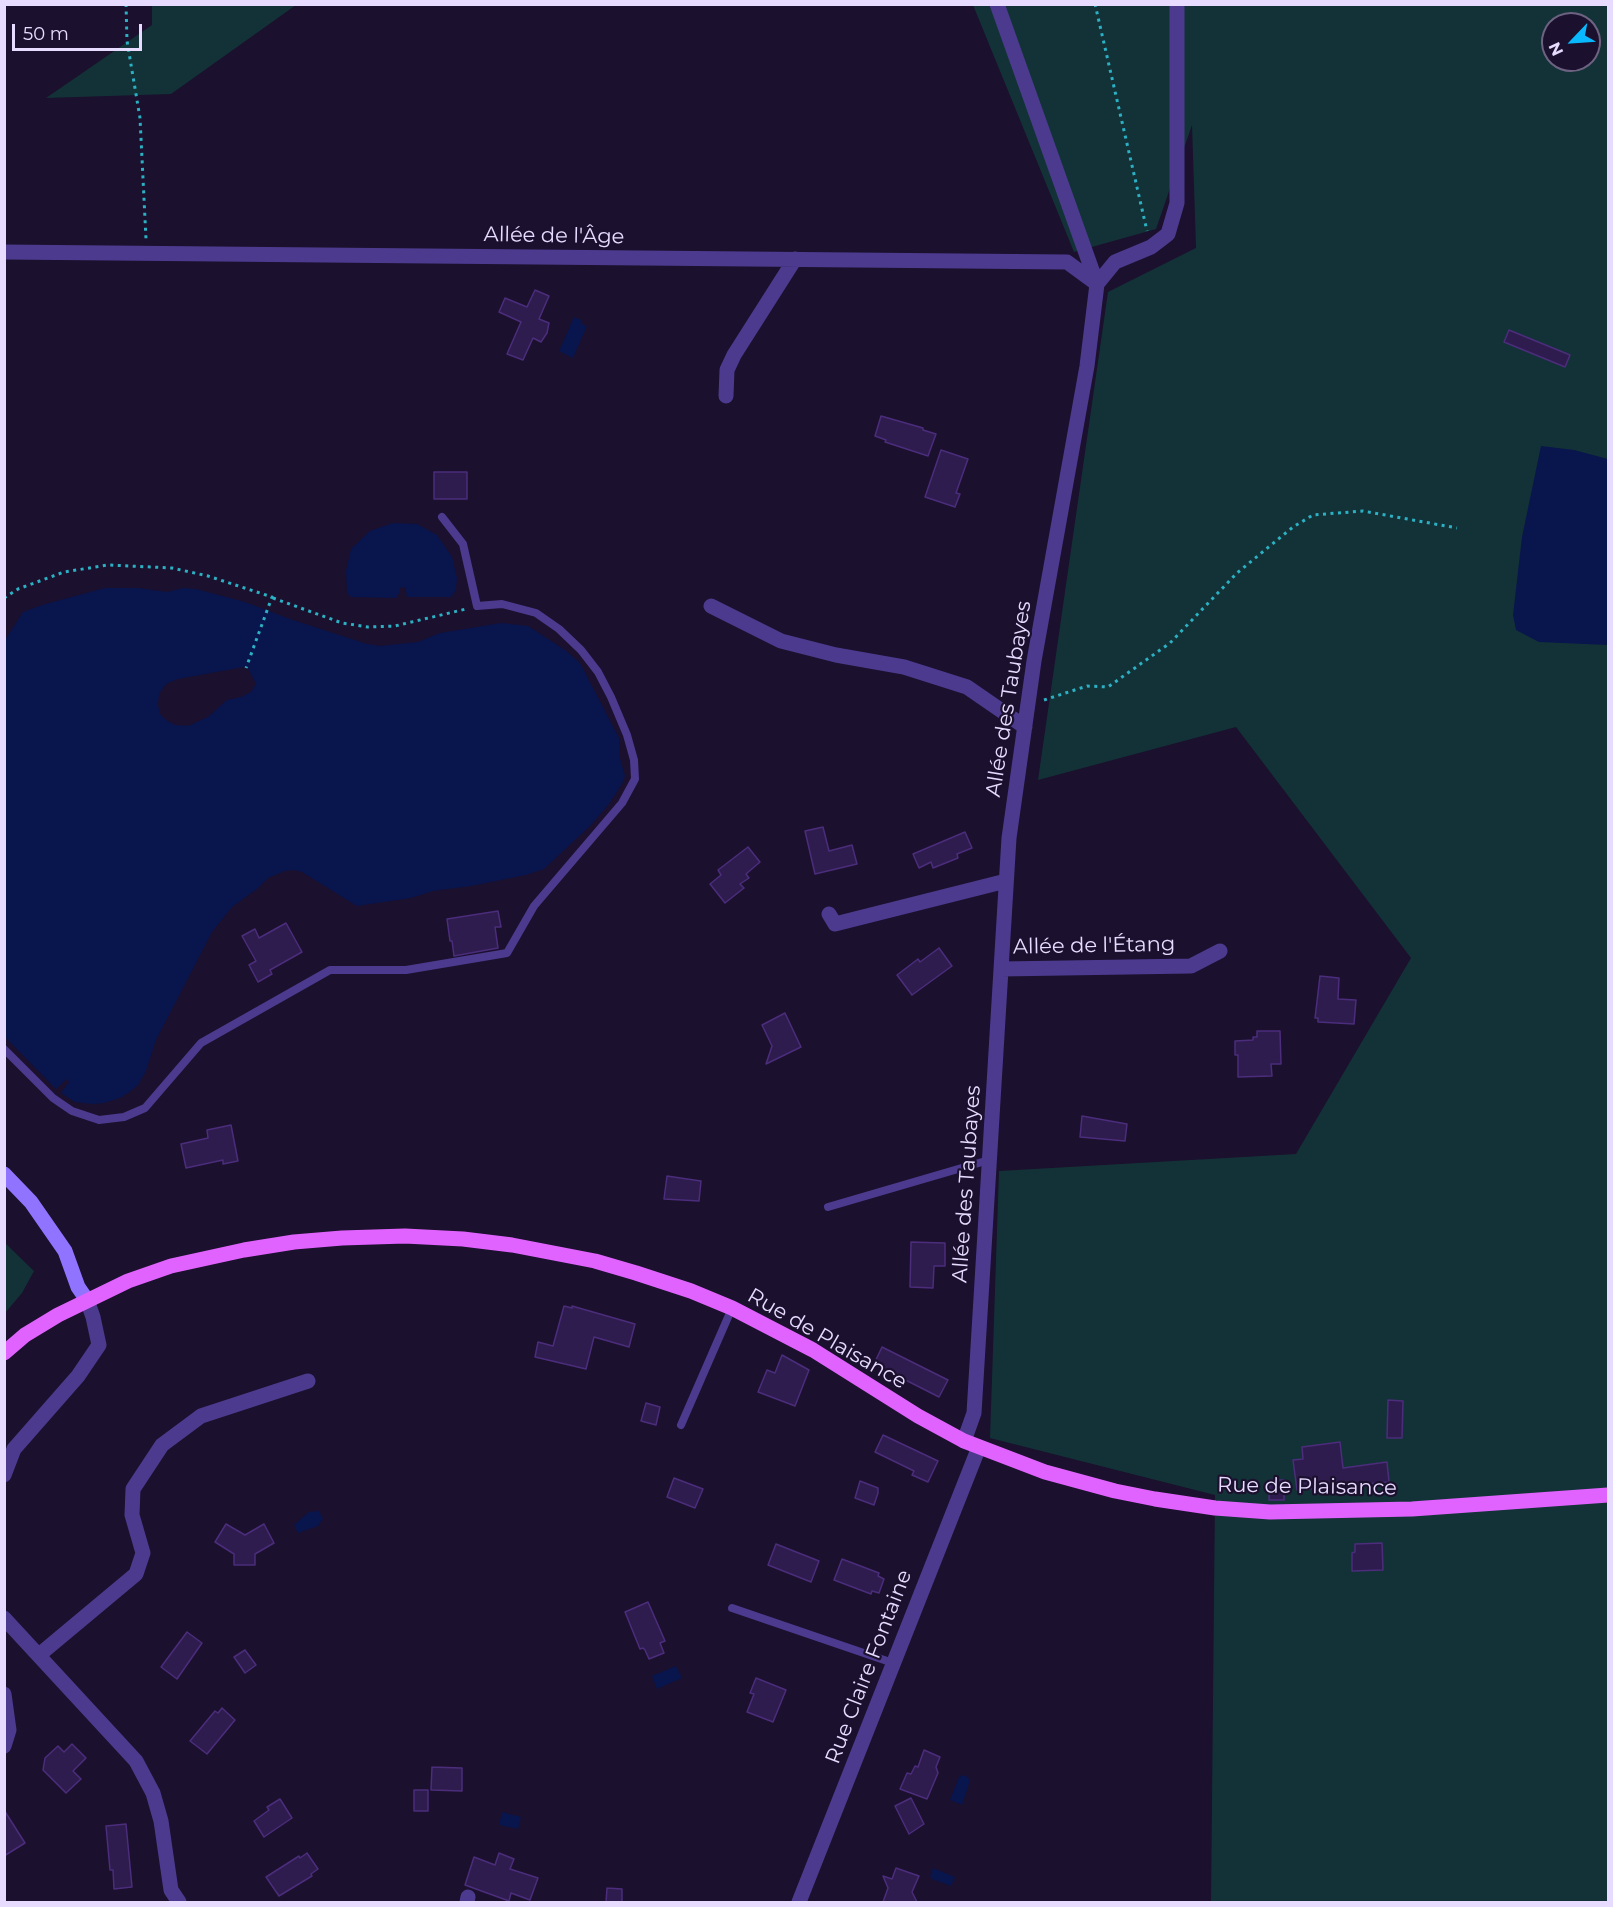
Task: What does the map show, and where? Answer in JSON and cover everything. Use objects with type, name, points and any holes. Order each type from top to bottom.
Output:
[{"type":"main road","points":[[4,1174],[31,1202],[66,1251],[78,1287],[87,1300]]},
{"type":"main road","name":"Rue de Plaisance","points":[[4,1353],[25,1335],[57,1315],[128,1281],[171,1266],[244,1250],[322,1240],[405,1236],[463,1239],[565,1254],[691,1291],[732,1308],[813,1350],[918,1416],[964,1441],[1045,1472],[1115,1491],[1226,1509],[1270,1512],[1412,1509],[1608,1495]]},
{"type":"street","points":[[997,4],[1096,284],[1115,262],[1151,247],[1168,234],[1177,204],[1177,4]]},
{"type":"street","name":"Allée de l'Âge","points":[[4,252],[1067,262],[1096,284]]},
{"type":"street","points":[[726,396],[727,370],[734,354],[795,259]]},
{"type":"street","name":"Allée des Taubayes","points":[[964,1441],[974,1413],[1009,838],[1034,661],[1087,366],[1096,284]]},
{"type":"street","points":[[711,606],[781,641],[836,655],[904,667],[967,687],[1025,726]]},
{"type":"street","points":[[829,914],[835,924],[1006,881]]},
{"type":"street","name":"Allée de l'Étang","points":[[1001,969],[1191,966],[1220,951]]},
{"type":"street","points":[[4,1475],[14,1449],[78,1377],[99,1345],[87,1300]]},
{"type":"street","points":[[39,1655],[136,1574],[143,1553],[132,1515],[133,1489],[162,1445],[201,1416],[308,1381]]},
{"type":"street","name":"Rue Claire Fontaine","points":[[799,1902],[979,1447]]},
{"type":"street","points":[[4,1618],[136,1761],[153,1792],[171,1890],[179,1902]]},
{"type":"street","points":[[4,1694],[9,1730],[4,1746]]},
{"type":"lane","points":[[4,1049],[53,1098],[72,1111],[99,1120],[124,1117],[145,1108],[201,1043],[330,970],[406,969],[507,953],[534,906],[622,803],[635,779],[634,760],[627,735],[611,697],[598,672],[581,650],[559,629],[536,613],[502,604],[477,606],[463,544],[442,518]]},
{"type":"lane","points":[[828,1207],[989,1160]]},
{"type":"lane","points":[[681,1425],[732,1308]]},
{"type":"lane","points":[[732,1608],[893,1663]]},
{"type":"path","points":[[126,4],[127,41],[140,118],[146,253]]},
{"type":"path","points":[[1095,4],[1151,247]]},
{"type":"path","points":[[1028,705],[1087,686],[1108,687],[1170,643],[1237,573],[1293,526],[1313,515],[1363,511],[1457,528]]},
{"type":"path","points":[[4,598],[18,589],[64,572],[108,565],[172,568],[208,576],[342,623],[368,627],[395,626],[477,606]]},
{"type":"path","points":[[246,668],[272,597]]},
{"type":"green space","points":[[152,4],[296,5],[171,94],[46,98],[152,25]]},
{"type":"green space","points":[[973,5],[1608,5],[1608,1902],[1211,1902],[1215,1495],[990,1438],[999,1171],[1296,1154],[1411,958],[1236,727],[1038,780],[1108,292],[1196,248],[1192,125],[1156,229],[1074,252]]},
{"type":"green space","points":[[5,1243],[34,1271],[22,1293],[5,1313]]},
{"type":"shaded area","points":[[574,317],[587,326],[573,358],[559,351]]},
{"type":"shaded area","points":[[1541,446],[1574,450],[1608,459],[1608,645],[1539,642],[1516,630],[1513,615],[1522,537]]},
{"type":"shaded area","points":[[393,523],[417,524],[437,535],[452,557],[457,578],[456,590],[451,597],[407,597],[405,587],[400,588],[396,598],[351,597],[347,593],[346,571],[351,549],[370,531]]},
{"type":"shaded area","points":[[105,588],[138,588],[167,592],[183,588],[196,589],[245,602],[290,619],[367,644],[380,646],[418,642],[440,633],[501,623],[528,626],[565,650],[580,663],[619,738],[620,758],[625,776],[609,804],[591,825],[544,869],[526,875],[433,891],[411,898],[357,906],[302,872],[285,871],[268,878],[232,907],[212,932],[156,1040],[146,1071],[138,1085],[120,1098],[104,1103],[75,1102],[61,1093],[69,1082],[67,1079],[56,1089],[5,1037],[5,640],[23,612]],"holes":[[[248,668],[256,684],[251,692],[227,700],[208,717],[188,726],[175,725],[160,714],[159,694],[166,684],[178,679]]]},
{"type":"shaded area","points":[[319,1511],[323,1519],[318,1526],[298,1533],[294,1525],[309,1512]]},
{"type":"shaded area","points":[[676,1666],[682,1678],[657,1689],[652,1676]]},
{"type":"shaded area","points":[[963,1775],[970,1781],[962,1805],[950,1800],[959,1777]]},
{"type":"shaded area","points":[[502,1812],[521,1817],[518,1829],[499,1825]]},
{"type":"shaded area","points":[[933,1868],[955,1877],[951,1886],[932,1879],[930,1876]]},
{"type":"building","points":[[535,290],[549,296],[539,319],[549,323],[547,333],[541,342],[533,338],[523,360],[507,354],[521,322],[499,312],[505,298],[527,307]]},
{"type":"building","points":[[1509,330],[1570,355],[1565,367],[1504,342]]},
{"type":"building","points":[[881,416],[936,434],[928,456],[885,442],[886,440],[875,436]]},
{"type":"building","points":[[941,450],[968,459],[956,493],[960,494],[955,507],[925,497]]},
{"type":"building","points":[[434,472],[467,472],[467,499],[434,499]]},
{"type":"building","points":[[823,827],[829,851],[852,845],[857,864],[815,874],[805,831]]},
{"type":"building","points":[[965,832],[972,848],[957,854],[958,858],[933,868],[931,862],[919,868],[913,854]]},
{"type":"building","points":[[748,847],[760,862],[746,874],[749,878],[740,884],[744,888],[725,903],[710,884],[721,875],[718,870]]},
{"type":"building","points":[[498,911],[501,927],[495,927],[498,948],[454,956],[447,919]]},
{"type":"building","points":[[286,923],[302,952],[270,970],[272,974],[258,982],[249,965],[256,961],[242,936],[255,929],[259,938]]},
{"type":"building","points":[[939,948],[952,966],[912,995],[897,975],[918,959],[920,962]]},
{"type":"building","points":[[1320,976],[1339,978],[1338,999],[1356,1000],[1354,1024],[1318,1022],[1318,1018],[1315,1018]]},
{"type":"building","points":[[785,1013],[801,1047],[766,1064],[772,1046],[762,1025]]},
{"type":"building","points":[[1257,1031],[1280,1031],[1281,1064],[1271,1064],[1272,1076],[1238,1077],[1238,1055],[1235,1055],[1235,1041],[1253,1040],[1253,1037],[1257,1037]]},
{"type":"building","points":[[1082,1116],[1127,1124],[1125,1141],[1080,1137]]},
{"type":"building","points":[[231,1125],[238,1161],[223,1164],[223,1160],[186,1168],[181,1144],[208,1138],[207,1130]]},
{"type":"building","points":[[667,1176],[701,1181],[699,1201],[664,1199]]},
{"type":"building","points":[[911,1242],[945,1243],[945,1266],[934,1266],[933,1288],[910,1287]]},
{"type":"building","points":[[564,1306],[572,1308],[572,1306],[635,1324],[629,1347],[594,1337],[586,1369],[535,1357],[538,1342],[553,1346]]},
{"type":"building","points":[[882,1347],[948,1380],[939,1397],[874,1364]]},
{"type":"building","points":[[782,1355],[809,1370],[795,1406],[758,1392],[767,1370],[775,1373]]},
{"type":"building","points":[[1388,1400],[1403,1401],[1402,1438],[1387,1438]]},
{"type":"building","points":[[646,1403],[660,1407],[656,1425],[641,1421]]},
{"type":"building","points":[[883,1435],[938,1461],[928,1482],[912,1475],[914,1471],[875,1452]]},
{"type":"building","points":[[1340,1442],[1343,1468],[1387,1462],[1389,1482],[1297,1490],[1293,1460],[1303,1459],[1302,1447]]},
{"type":"building","points":[[674,1478],[703,1489],[695,1508],[667,1497]]},
{"type":"building","points":[[1270,1480],[1284,1480],[1284,1500],[1269,1500]]},
{"type":"building","points":[[860,1481],[878,1488],[874,1505],[855,1498]]},
{"type":"building","points":[[226,1524],[245,1535],[264,1524],[274,1543],[255,1554],[255,1565],[234,1565],[234,1554],[215,1542]]},
{"type":"building","points":[[1382,1543],[1383,1570],[1352,1571],[1352,1553],[1355,1552],[1355,1544]]},
{"type":"building","points":[[776,1544],[819,1561],[811,1582],[768,1565]]},
{"type":"building","points":[[842,1559],[879,1573],[878,1576],[884,1579],[879,1593],[872,1591],[871,1594],[834,1580]]},
{"type":"building","points":[[648,1602],[665,1641],[660,1643],[664,1653],[649,1659],[645,1650],[640,1649],[625,1612]]},
{"type":"building","points":[[187,1632],[202,1643],[177,1679],[161,1667]]},
{"type":"building","points":[[245,1650],[256,1665],[245,1673],[234,1657]]},
{"type":"building","points":[[756,1678],[786,1690],[773,1722],[747,1712],[754,1694],[750,1693]]},
{"type":"building","points":[[222,1708],[235,1720],[207,1754],[190,1741],[215,1711],[218,1713]]},
{"type":"building","points":[[72,1744],[86,1758],[73,1771],[81,1779],[66,1793],[43,1770],[45,1758],[58,1746],[64,1752]]},
{"type":"building","points":[[924,1750],[940,1757],[936,1767],[938,1773],[927,1799],[900,1789],[907,1773],[911,1774],[915,1766],[918,1767]]},
{"type":"building","points":[[432,1767],[462,1768],[462,1791],[431,1790]]},
{"type":"building","points":[[414,1790],[428,1790],[428,1811],[414,1811]]},
{"type":"building","points":[[911,1798],[924,1824],[909,1834],[895,1806]]},
{"type":"building","points":[[280,1799],[292,1818],[264,1837],[254,1821],[269,1810],[267,1807]]},
{"type":"building","points":[[4,1810],[25,1843],[4,1856]]},
{"type":"building","points":[[126,1824],[132,1887],[114,1889],[106,1826]]},
{"type":"building","points":[[307,1853],[318,1869],[311,1874],[312,1876],[279,1896],[266,1877]]},
{"type":"building","points":[[499,1853],[514,1859],[510,1869],[538,1878],[530,1900],[511,1893],[509,1901],[465,1885],[474,1857],[495,1865]]},
{"type":"building","points":[[896,1868],[919,1876],[912,1892],[917,1902],[883,1902],[888,1888],[883,1876],[892,1879]]},
{"type":"building","points":[[607,1888],[622,1889],[622,1902],[606,1902]]}]
